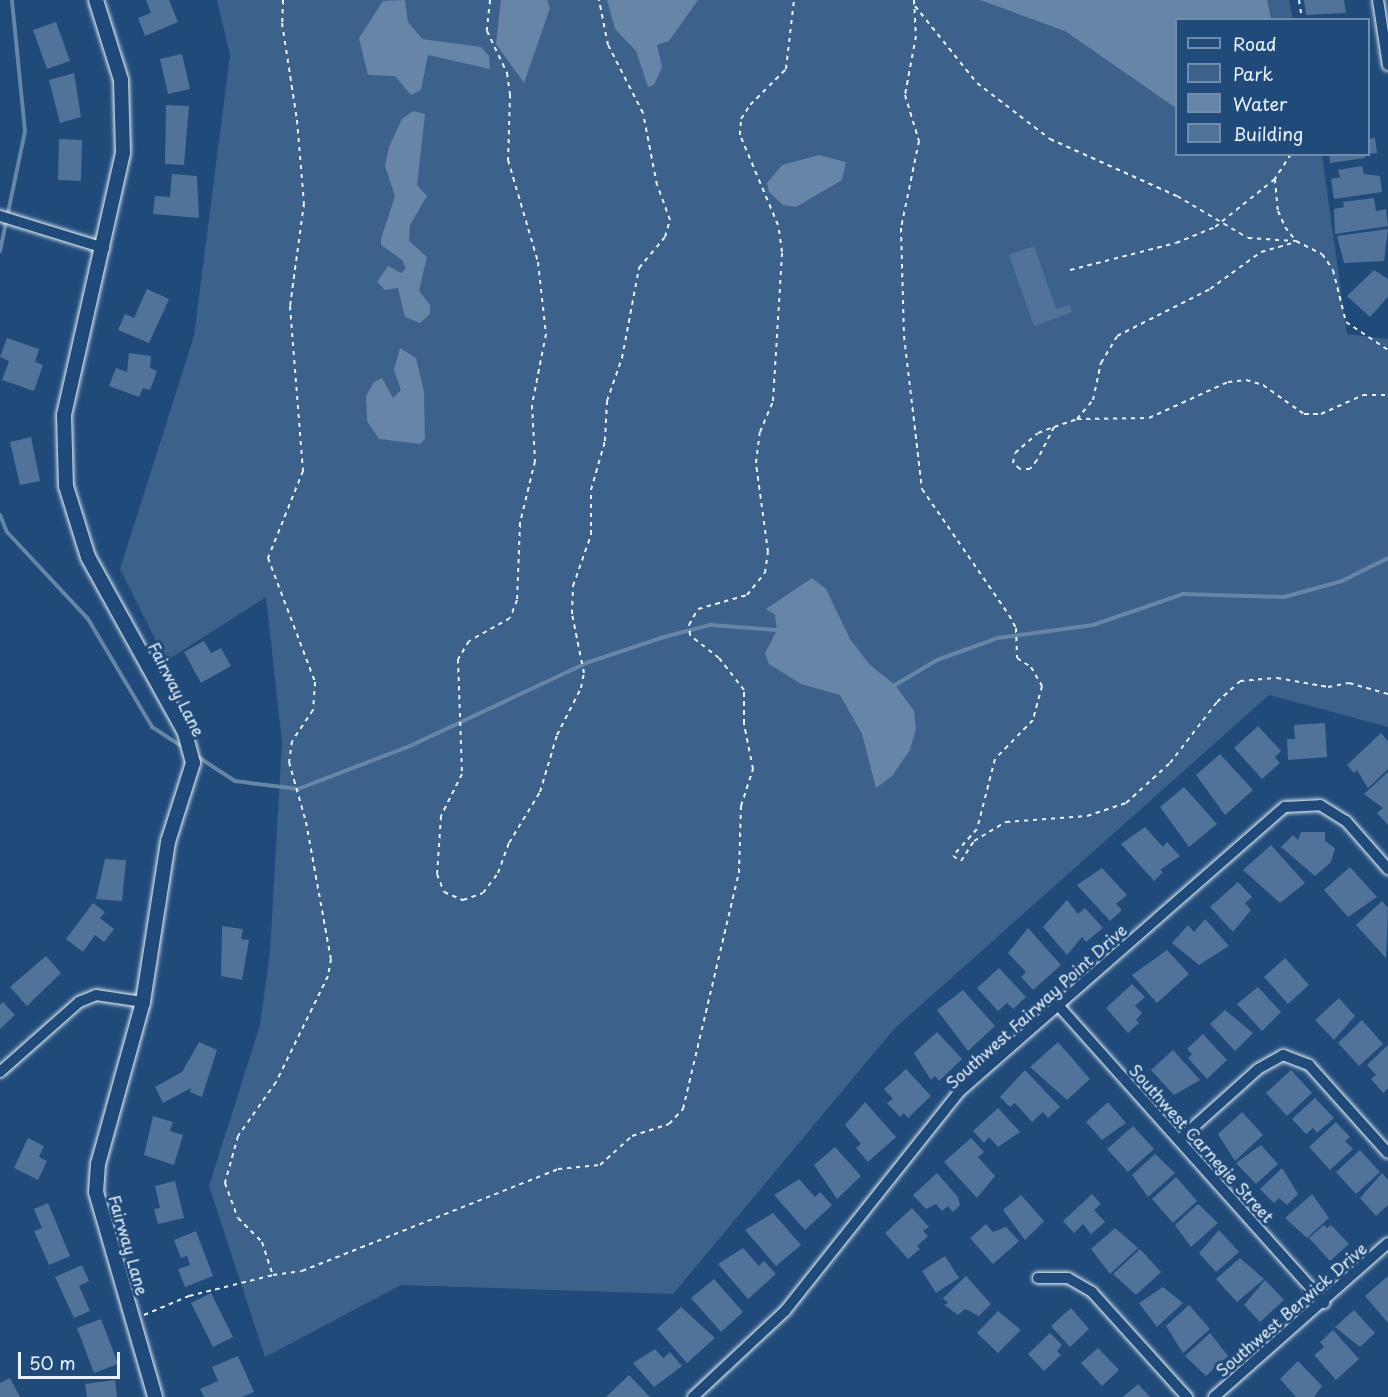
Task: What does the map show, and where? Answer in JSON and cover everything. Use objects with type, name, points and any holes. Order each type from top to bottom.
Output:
[{"type":"street","name":"Fairway Lane","points":[[96,0],[121,80],[123,153],[104,248],[64,415],[66,486],[88,557],[185,734],[193,763],[168,842],[142,1002],[98,1164],[96,1192],[98,1211],[134,1319],[155,1397]]},
{"type":"street","points":[[1378,0],[1388,65]]},
{"type":"street","points":[[0,216],[104,248]]},
{"type":"street","name":"Southwest Fairway Point Drive","points":[[693,1397],[785,1311],[959,1092],[1285,807],[1320,805],[1346,821],[1388,869]]},
{"type":"street","points":[[0,1072],[79,1002],[96,995],[142,1002]]},
{"type":"street","name":"Southwest Carnegie Street","points":[[1057,1004],[1324,1303]]},
{"type":"street","points":[[1179,1140],[1258,1069],[1283,1055],[1309,1065],[1388,1153]]},
{"type":"street","name":"Southwest Berwick Drive","points":[[1214,1397],[1324,1303],[1388,1243]]},
{"type":"street","points":[[1038,1278],[1068,1278],[1092,1292],[1186,1397]]},
{"type":"path","points":[[273,1275],[262,1242],[238,1218],[225,1183],[235,1143],[276,1082],[328,976],[331,959],[306,822],[289,762],[292,741],[313,710],[315,682],[268,558],[303,471],[290,306],[304,203],[297,120],[282,23],[283,0]]},
{"type":"path","points":[[490,0],[487,30],[507,73],[510,94],[508,160],[538,262],[546,334],[532,405],[535,461],[520,523],[517,600],[510,618],[469,641],[458,659],[462,774],[441,816],[437,874],[444,892],[462,900],[483,892],[498,873],[509,843],[540,792],[557,735],[581,688],[584,673],[572,614],[573,586],[591,535],[591,490],[605,441],[607,401],[622,358],[639,267],[665,237],[670,220],[657,185],[643,113],[608,45],[599,0]]},
{"type":"path","points":[[134,1319],[189,1296],[273,1275],[302,1271],[558,1169],[600,1165],[632,1136],[669,1124],[683,1109],[738,882],[741,806],[753,769],[744,724],[744,690],[718,658],[690,635],[689,626],[698,609],[747,595],[765,573],[768,552],[756,463],[760,432],[773,401],[783,252],[778,225],[740,135],[741,119],[750,105],[786,69],[794,0]]},
{"type":"path","points":[[914,0],[916,36],[905,95],[919,141],[901,228],[904,336],[922,489],[1009,615],[1016,628],[1017,658],[1021,665],[1031,667],[1042,686],[1033,720],[995,759],[983,814],[977,829],[956,851],[957,861],[966,858],[982,835],[1006,822],[1087,816],[1126,803],[1170,763],[1217,702],[1240,681],[1276,678],[1328,687],[1349,683],[1388,694]]},
{"type":"path","points":[[1299,0],[1302,18]]},
{"type":"path","points":[[914,6],[955,60],[1012,114],[1050,140],[1126,171],[1248,238],[1296,241],[1322,254],[1333,270],[1346,322],[1388,350]]},
{"type":"path","points":[[1070,270],[1176,243],[1221,223],[1275,180],[1290,156]]},
{"type":"path","points":[[1275,180],[1278,212],[1296,241]]},
{"type":"path","points":[[1077,419],[1093,400],[1101,363],[1117,336],[1210,289],[1261,252],[1296,241]]},
{"type":"path","points":[[1054,427],[1030,469],[1020,469],[1013,463],[1023,442],[1054,427],[1077,419],[1142,420],[1228,382],[1246,380],[1263,385],[1305,414],[1321,414],[1363,395],[1388,395]]},
{"type":"green space","points":[[217,0],[1289,0],[1293,18],[1175,18],[1175,156],[1322,156],[1347,334],[1388,339],[1388,727],[1269,695],[894,1029],[673,1294],[401,1285],[265,1357],[209,1186],[260,1025],[270,952],[282,742],[266,597],[166,661],[120,569],[194,336],[230,55]]},
{"type":"water","points":[[405,0],[408,22],[422,39],[481,47],[489,56],[490,69],[428,55],[421,90],[411,95],[395,76],[368,75],[359,38],[383,1]]},
{"type":"water","points":[[501,0],[547,0],[550,8],[524,83],[496,44]]},
{"type":"water","points":[[607,0],[698,0],[669,41],[657,45],[662,67],[654,85],[648,87],[636,51],[615,29]]},
{"type":"water","points":[[980,0],[1267,0],[1271,18],[1175,18],[1175,107],[1065,31]]},
{"type":"water","points":[[413,111],[425,114],[417,185],[427,196],[410,225],[409,241],[427,257],[419,291],[430,305],[430,314],[420,323],[405,317],[398,288],[385,290],[377,282],[388,266],[401,273],[406,268],[402,260],[381,245],[381,239],[395,196],[385,166],[389,147],[402,119]]},
{"type":"water","points":[[819,155],[846,162],[842,180],[796,207],[783,205],[769,192],[767,183],[782,165]]},
{"type":"water","points":[[400,348],[416,358],[424,392],[425,439],[420,444],[379,439],[367,421],[366,396],[374,382],[382,378],[393,398],[401,390],[394,370]]},
{"type":"water","points":[[812,578],[826,589],[850,639],[870,665],[895,685],[914,711],[916,729],[910,750],[892,776],[876,788],[862,734],[840,695],[801,684],[769,664],[765,653],[777,630],[775,615],[766,609]]},
{"type":"building","points":[[146,0],[169,0],[178,22],[145,36],[138,18],[151,13]]},
{"type":"building","points":[[1304,0],[1344,0],[1346,13],[1306,15]]},
{"type":"building","points":[[56,22],[70,61],[47,69],[33,30]]},
{"type":"building","points":[[182,54],[190,89],[168,94],[160,59]]},
{"type":"building","points":[[74,73],[81,117],[60,123],[49,80]]},
{"type":"building","points":[[166,105],[189,106],[184,165],[165,164]]},
{"type":"building","points":[[1375,138],[1377,153],[1370,154],[1370,139]]},
{"type":"building","points":[[59,139],[82,140],[81,181],[58,180]]},
{"type":"building","points":[[1329,156],[1365,156],[1365,158],[1330,163]]},
{"type":"building","points":[[1362,166],[1364,174],[1380,176],[1382,192],[1334,199],[1331,179],[1340,177],[1338,170]]},
{"type":"building","points":[[172,174],[197,176],[199,218],[153,214],[155,196],[170,197]]},
{"type":"building","points":[[1374,198],[1376,211],[1386,209],[1388,226],[1335,234],[1334,209],[1344,207],[1343,202]]},
{"type":"building","points":[[1388,229],[1384,261],[1344,263],[1337,236]]},
{"type":"building","points":[[1034,246],[1056,309],[1070,305],[1072,312],[1034,326],[1009,255]]},
{"type":"building","points":[[1374,270],[1388,279],[1388,297],[1370,317],[1347,296]]},
{"type":"building","points":[[147,289],[169,299],[149,343],[118,330],[125,314],[134,318]]},
{"type":"building","points":[[7,338],[39,349],[35,362],[43,365],[34,391],[2,380],[9,361],[0,357]]},
{"type":"building","points":[[129,353],[151,356],[150,368],[157,371],[150,390],[143,388],[139,397],[109,386],[116,368],[127,372]]},
{"type":"building","points":[[31,437],[40,481],[20,485],[10,442]]},
{"type":"building","points":[[204,641],[211,653],[221,648],[231,666],[201,683],[184,652]]},
{"type":"building","points":[[1325,723],[1327,757],[1288,760],[1287,739],[1295,739],[1294,725]]},
{"type":"building","points":[[1258,726],[1281,751],[1275,757],[1280,763],[1262,779],[1234,748]]},
{"type":"building","points":[[1381,733],[1388,741],[1388,769],[1368,788],[1357,770],[1354,773],[1347,765]]},
{"type":"building","points":[[1220,754],[1253,790],[1225,815],[1196,775]]},
{"type":"building","points":[[1388,772],[1388,825],[1377,813],[1383,808],[1364,794]]},
{"type":"building","points":[[1184,787],[1217,824],[1189,847],[1160,807]]},
{"type":"building","points":[[1145,827],[1163,847],[1167,842],[1180,856],[1160,870],[1163,872],[1154,881],[1121,844]]},
{"type":"building","points":[[1301,832],[1325,832],[1325,841],[1335,848],[1331,862],[1315,876],[1281,847],[1293,835],[1298,840]]},
{"type":"building","points":[[1271,845],[1305,883],[1280,903],[1243,870]]},
{"type":"building","points":[[105,859],[126,860],[122,901],[96,899]]},
{"type":"building","points":[[1350,867],[1377,897],[1348,917],[1324,890]]},
{"type":"building","points":[[1102,868],[1127,895],[1116,904],[1122,910],[1110,921],[1077,885]]},
{"type":"building","points":[[1238,882],[1252,897],[1245,903],[1251,910],[1233,932],[1210,907]]},
{"type":"building","points":[[1067,900],[1078,914],[1085,908],[1103,928],[1086,942],[1082,937],[1067,955],[1043,927]]},
{"type":"building","points":[[1382,901],[1388,908],[1386,958],[1356,925]]},
{"type":"building","points":[[93,903],[105,912],[100,918],[114,929],[104,942],[95,935],[83,952],[66,939]]},
{"type":"building","points":[[1205,919],[1229,946],[1199,965],[1172,943],[1188,925],[1194,932]]},
{"type":"building","points":[[222,926],[243,929],[241,939],[249,940],[242,980],[221,976]]},
{"type":"building","points":[[1028,928],[1061,965],[1033,990],[1021,977],[1026,972],[1008,953]]},
{"type":"building","points":[[1167,950],[1189,974],[1157,1003],[1132,975]]},
{"type":"building","points":[[46,956],[61,973],[27,1006],[10,987]]},
{"type":"building","points":[[1285,958],[1309,985],[1288,1004],[1264,977]]},
{"type":"building","points":[[999,968],[1026,997],[1013,1009],[1007,1003],[998,1011],[977,988]]},
{"type":"building","points":[[1132,984],[1145,997],[1135,1006],[1142,1013],[1136,1020],[1139,1023],[1128,1033],[1106,1008]]},
{"type":"building","points":[[1258,987],[1281,1012],[1262,1031],[1237,1004]]},
{"type":"building","points":[[963,990],[995,1026],[968,1051],[937,1010]]},
{"type":"building","points":[[1339,998],[1355,1016],[1334,1040],[1315,1020]]},
{"type":"building","points":[[3,1002],[15,1015],[0,1029],[0,1005]]},
{"type":"building","points":[[1225,1010],[1253,1033],[1235,1051],[1210,1024]]},
{"type":"building","points":[[1362,1020],[1383,1044],[1359,1066],[1338,1043]]},
{"type":"building","points":[[937,1032],[962,1059],[939,1081],[935,1076],[931,1080],[914,1053]]},
{"type":"building","points":[[1203,1034],[1227,1060],[1207,1079],[1188,1058],[1192,1054],[1187,1049]]},
{"type":"building","points":[[199,1042],[217,1050],[202,1097],[190,1092],[191,1088],[163,1103],[155,1087],[182,1072]]},
{"type":"building","points":[[1058,1042],[1090,1079],[1067,1100],[1030,1067]]},
{"type":"building","points":[[1388,1045],[1388,1088],[1383,1093],[1371,1079],[1376,1075],[1367,1065]]},
{"type":"building","points":[[1173,1050],[1200,1080],[1174,1095],[1151,1070]]},
{"type":"building","points":[[906,1069],[931,1096],[908,1118],[904,1113],[900,1117],[887,1103],[893,1099],[884,1089]]},
{"type":"building","points":[[1025,1070],[1060,1107],[1048,1118],[1043,1112],[1032,1122],[1015,1103],[1010,1107],[1000,1097]]},
{"type":"building","points":[[1291,1070],[1312,1093],[1287,1116],[1266,1093]]},
{"type":"building","points":[[1315,1098],[1334,1118],[1317,1133],[1313,1128],[1306,1134],[1292,1119]]},
{"type":"building","points":[[865,1102],[896,1137],[868,1162],[856,1148],[861,1144],[845,1125]]},
{"type":"building","points":[[1108,1102],[1126,1123],[1102,1140],[1086,1122]]},
{"type":"building","points":[[998,1108],[1020,1132],[998,1147],[989,1137],[984,1143],[973,1131]]},
{"type":"building","points":[[1242,1112],[1263,1135],[1235,1161],[1218,1134]]},
{"type":"building","points":[[153,1116],[173,1122],[170,1131],[183,1135],[174,1165],[144,1155]]},
{"type":"building","points":[[1336,1122],[1350,1137],[1345,1141],[1353,1149],[1330,1170],[1309,1147]]},
{"type":"building","points":[[1133,1126],[1154,1149],[1128,1172],[1107,1149]]},
{"type":"building","points":[[28,1138],[44,1146],[39,1157],[47,1161],[38,1180],[14,1168]]},
{"type":"building","points":[[971,1138],[984,1152],[978,1157],[995,1176],[977,1198],[944,1162]]},
{"type":"building","points":[[1261,1145],[1278,1164],[1256,1184],[1236,1163]]},
{"type":"building","points":[[835,1147],[861,1176],[837,1199],[814,1165]]},
{"type":"building","points":[[1360,1150],[1380,1172],[1356,1194],[1336,1172]]},
{"type":"building","points":[[1155,1154],[1175,1173],[1148,1197],[1132,1175]]},
{"type":"building","points":[[1282,1168],[1298,1194],[1287,1205],[1279,1198],[1274,1203],[1260,1189]]},
{"type":"building","points":[[937,1173],[958,1197],[960,1205],[953,1212],[948,1206],[942,1211],[936,1204],[926,1209],[913,1195]]},
{"type":"building","points":[[1382,1173],[1388,1180],[1388,1205],[1376,1216],[1360,1198]]},
{"type":"building","points":[[1176,1177],[1197,1201],[1173,1223],[1152,1199]]},
{"type":"building","points":[[799,1179],[815,1197],[820,1192],[832,1205],[805,1230],[774,1195]]},
{"type":"building","points":[[175,1181],[184,1218],[158,1224],[154,1209],[160,1208],[155,1186]]},
{"type":"building","points":[[1092,1194],[1101,1204],[1094,1210],[1105,1222],[1091,1234],[1083,1224],[1074,1233],[1063,1221]]},
{"type":"building","points":[[1312,1194],[1329,1218],[1307,1238],[1285,1218]]},
{"type":"building","points":[[1021,1195],[1044,1221],[1025,1240],[1003,1210]]},
{"type":"building","points":[[48,1203],[70,1256],[49,1265],[34,1231],[42,1228],[34,1209]]},
{"type":"building","points":[[1198,1204],[1218,1223],[1191,1247],[1175,1225]]},
{"type":"building","points":[[912,1208],[929,1227],[923,1231],[928,1236],[917,1246],[920,1249],[908,1259],[885,1233]]},
{"type":"building","points":[[773,1213],[801,1245],[776,1266],[745,1230]]},
{"type":"building","points":[[986,1224],[993,1232],[1006,1227],[1019,1241],[993,1264],[970,1238]]},
{"type":"building","points":[[1324,1225],[1327,1228],[1331,1225],[1349,1244],[1330,1261],[1309,1238]]},
{"type":"building","points":[[1115,1228],[1138,1248],[1110,1274],[1091,1249]]},
{"type":"building","points":[[1219,1230],[1239,1252],[1216,1272],[1199,1253]]},
{"type":"building","points":[[196,1231],[213,1276],[185,1287],[178,1269],[190,1265],[187,1256],[181,1258],[174,1240]]},
{"type":"building","points":[[743,1248],[759,1266],[764,1261],[776,1274],[748,1299],[718,1264]]},
{"type":"building","points":[[1140,1249],[1161,1272],[1136,1295],[1113,1274]]},
{"type":"building","points":[[945,1256],[959,1278],[936,1293],[922,1271]]},
{"type":"building","points":[[1240,1258],[1264,1279],[1237,1302],[1216,1279]]},
{"type":"building","points":[[82,1265],[89,1281],[79,1286],[90,1311],[74,1318],[55,1277]]},
{"type":"building","points":[[966,1276],[991,1304],[979,1316],[965,1309],[958,1315],[944,1305],[948,1303],[943,1298]]},
{"type":"building","points":[[1388,1276],[1388,1323],[1365,1296]]},
{"type":"building","points":[[714,1279],[743,1312],[721,1332],[691,1298]]},
{"type":"building","points":[[1265,1280],[1284,1300],[1260,1322],[1244,1305]]},
{"type":"building","points":[[1163,1287],[1183,1303],[1157,1327],[1139,1303]]},
{"type":"building","points":[[211,1293],[233,1337],[213,1347],[191,1303]]},
{"type":"building","points":[[1189,1305],[1210,1329],[1183,1353],[1166,1326]]},
{"type":"building","points":[[681,1307],[715,1338],[687,1363],[657,1329]]},
{"type":"building","points":[[1071,1308],[1089,1329],[1070,1347],[1051,1326]]},
{"type":"building","points":[[1354,1310],[1375,1333],[1360,1347],[1335,1327]]},
{"type":"building","points":[[998,1311],[1021,1330],[998,1353],[977,1333]]},
{"type":"building","points":[[101,1319],[118,1364],[94,1373],[77,1328]]},
{"type":"building","points":[[1333,1330],[1359,1359],[1336,1380],[1314,1355],[1324,1347],[1320,1342]]},
{"type":"building","points":[[1050,1333],[1062,1345],[1057,1351],[1061,1355],[1044,1371],[1028,1354]]},
{"type":"building","points":[[1210,1333],[1228,1356],[1206,1376],[1185,1356]]},
{"type":"building","points":[[1098,1348],[1119,1370],[1102,1386],[1081,1363]]},
{"type":"building","points":[[655,1349],[663,1358],[670,1352],[682,1366],[654,1387],[633,1363]]},
{"type":"building","points":[[238,1356],[254,1392],[242,1397],[204,1397],[200,1389],[218,1381],[212,1367]]},
{"type":"building","points":[[1298,1361],[1322,1386],[1314,1397],[1296,1397],[1280,1379]]},
{"type":"building","points":[[629,1375],[650,1397],[606,1397]]},
{"type":"building","points":[[10,1378],[20,1397],[0,1397],[0,1383]]},
{"type":"building","points":[[115,1380],[117,1397],[87,1397],[85,1384]]},
{"type":"building","points":[[1138,1384],[1150,1397],[1123,1397]]},
{"type":"waterway","points":[[0,251],[25,131],[12,0]]},
{"type":"waterway","points":[[0,515],[7,532],[88,619],[152,727],[184,748]]},
{"type":"waterway","points":[[895,685],[937,660],[998,638],[1093,625],[1183,594],[1284,597],[1342,581],[1388,558]]},
{"type":"waterway","points":[[195,755],[235,781],[298,789],[410,746],[586,663],[664,637],[710,625],[777,630]]}]
